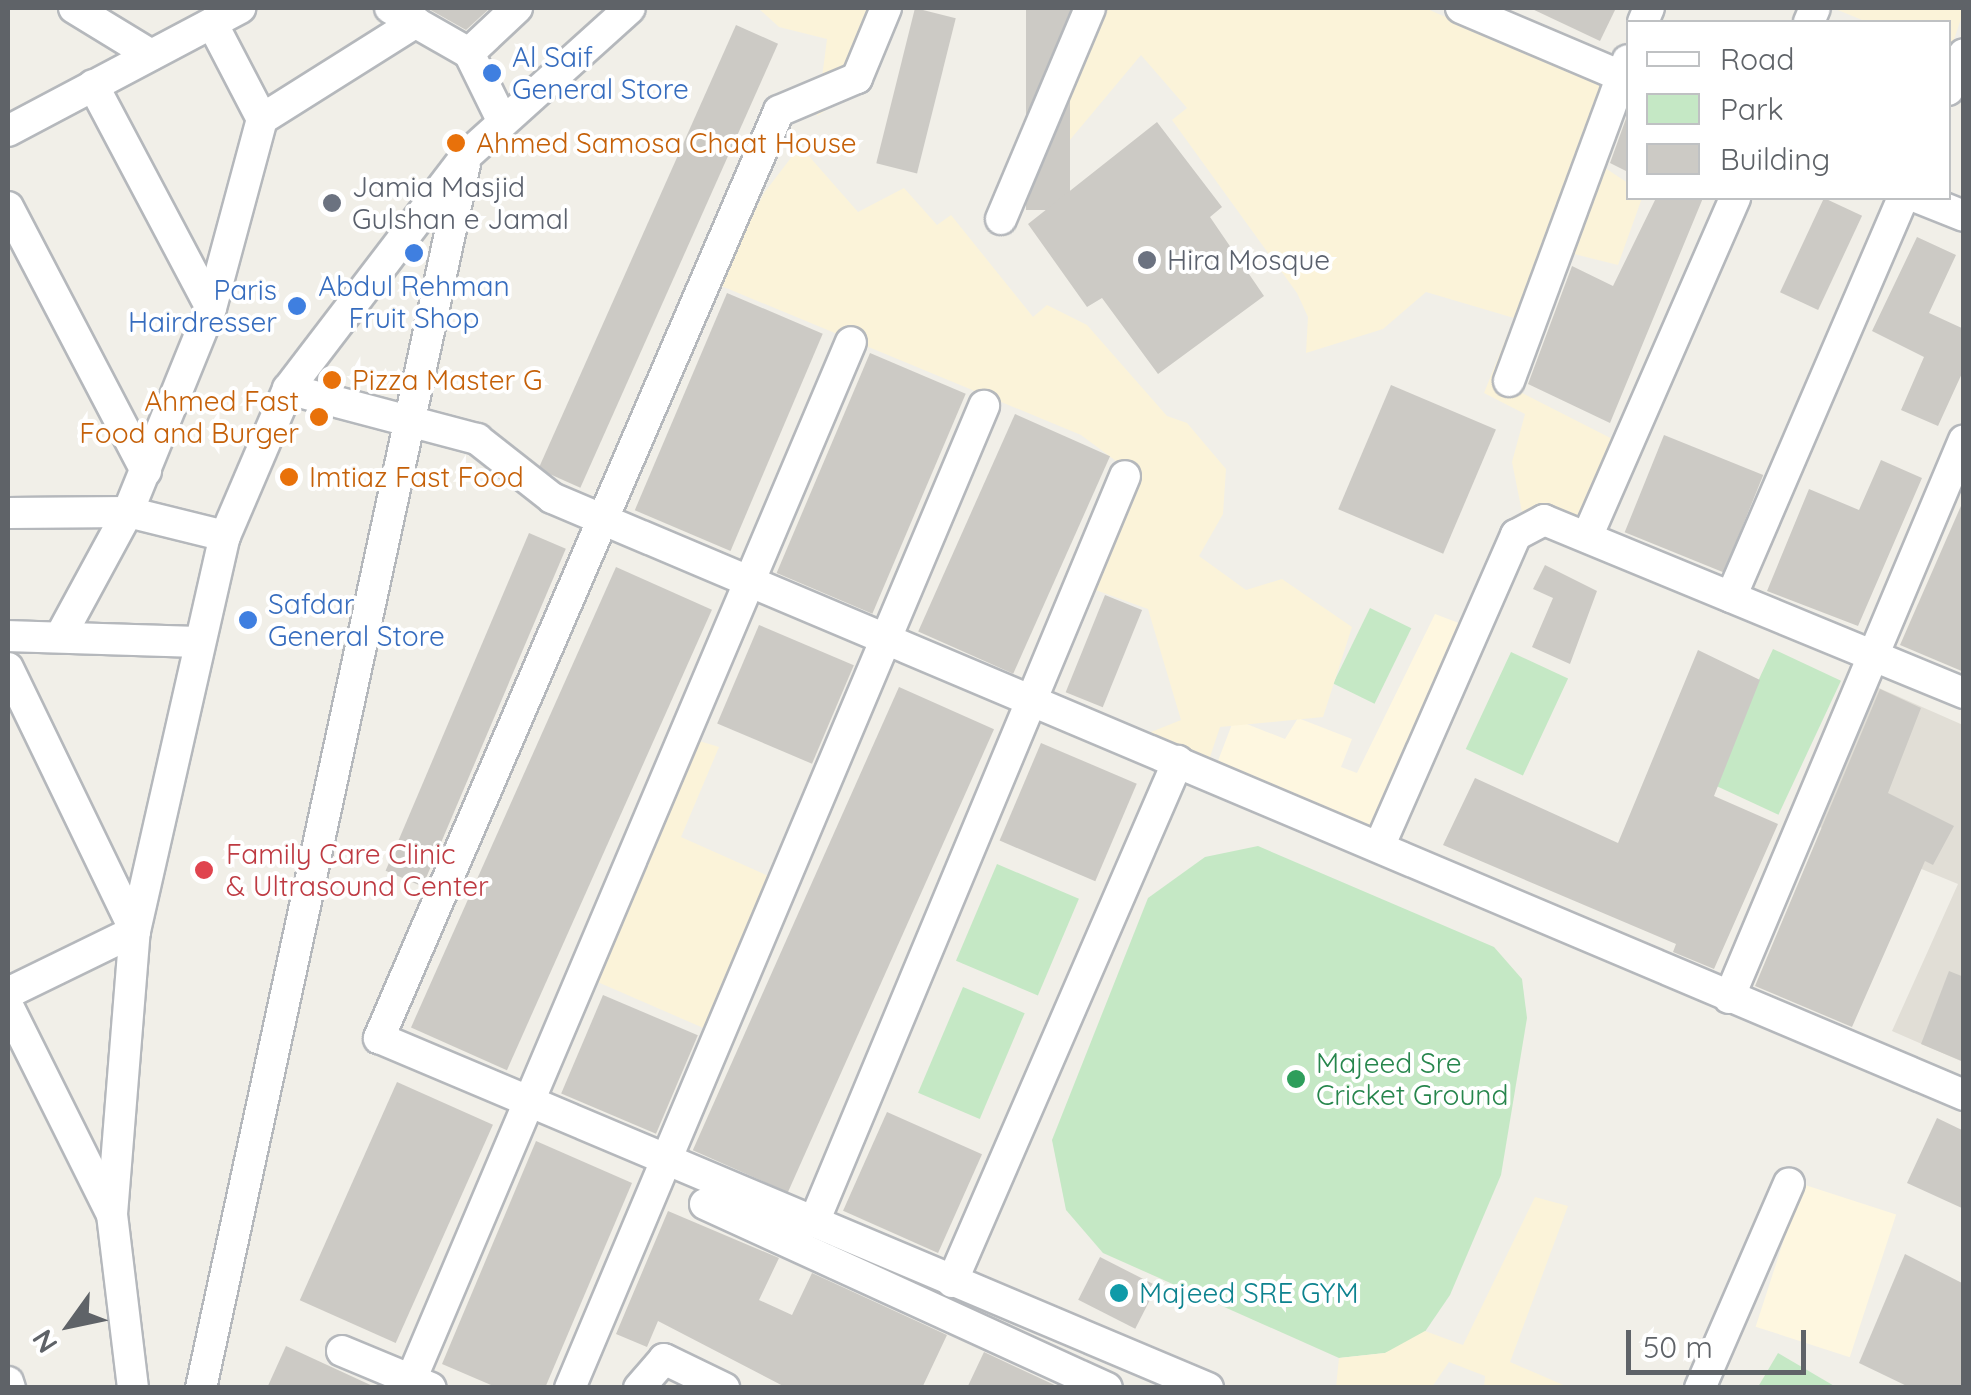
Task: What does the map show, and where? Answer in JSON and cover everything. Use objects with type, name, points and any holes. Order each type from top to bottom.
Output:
[{"type":"street","points":[[74,8],[151,54]]},
{"type":"street","points":[[8,131],[240,8]]},
{"type":"street","points":[[469,53],[517,8]]},
{"type":"street","points":[[133,1388],[112,1214],[134,931],[225,536],[288,390],[467,155],[630,8]]},
{"type":"street","points":[[886,8],[857,78],[778,112],[379,1038],[1208,1388]]},
{"type":"street","points":[[1001,218],[1090,8]]},
{"type":"street","points":[[1472,10],[1626,72],[1509,381]]},
{"type":"street","points":[[60,637],[128,512],[211,308],[262,119],[403,15],[469,53],[503,122]]},
{"type":"street","points":[[212,23],[262,119]]},
{"type":"street","points":[[1951,83],[1964,54]]},
{"type":"street","points":[[93,86],[211,308]]},
{"type":"street","points":[[201,1388],[467,155]]},
{"type":"street","points":[[1587,537],[1734,200]]},
{"type":"street","points":[[1731,597],[1903,200]]},
{"type":"street","points":[[1923,200],[1964,216]]},
{"type":"street","points":[[8,207],[146,471]]},
{"type":"street","points":[[342,1350],[421,1384],[528,1098],[850,342]]},
{"type":"street","points":[[288,390],[411,418],[478,439],[552,498],[1964,1095]]},
{"type":"street","points":[[570,1388],[890,639],[984,406]]},
{"type":"street","points":[[1729,998],[1964,440]]},
{"type":"street","points":[[814,1222],[1035,700],[1125,476]]},
{"type":"street","points":[[8,511],[128,512],[225,536]]},
{"type":"street","points":[[1379,847],[1516,535],[1544,520],[1964,694]]},
{"type":"street","points":[[8,636],[199,642]]},
{"type":"street","points":[[8,668],[134,931]]},
{"type":"street","points":[[952,1282],[1178,760]]},
{"type":"street","points":[[8,993],[134,931]]},
{"type":"street","points":[[8,1006],[112,1214]]},
{"type":"street","points":[[1700,1388],[1789,1183]]},
{"type":"street","points":[[705,1204],[1107,1388]]},
{"type":"street","points":[[638,1388],[664,1359],[724,1388]]},
{"type":"shaded area","points":[[1435,614],[1464,625],[1375,834],[1216,766],[1234,719],[1285,739],[1298,718],[1352,739],[1341,767],[1357,773]]},
{"type":"shaded area","points":[[1872,685],[1963,725],[1963,1062],[1892,1031],[1958,884],[1817,826]]},
{"type":"shaded area","points":[[1802,1184],[1896,1215],[1850,1357],[1756,1327]]},
{"type":"green space","points":[[1370,608],[1411,628],[1375,704],[1333,683]]},
{"type":"green space","points":[[1773,649],[1841,681],[1778,815],[1710,783]]},
{"type":"green space","points":[[1511,652],[1568,679],[1523,776],[1466,749]]},
{"type":"green space","name":"Majeed Sre Cricket Ground","points":[[1258,846],[1494,947],[1522,979],[1527,1018],[1501,1175],[1450,1295],[1420,1339],[1385,1353],[1339,1358],[1103,1253],[1066,1210],[1052,1140],[1148,898],[1205,857]]},
{"type":"green space","points":[[997,864],[1079,899],[1038,995],[956,961]]},
{"type":"green space","points":[[963,987],[1025,1013],[980,1119],[918,1093]]},
{"type":"green space","points":[[1778,1353],[1836,1387],[1758,1387]]},
{"type":"sand","points":[[758,8],[901,8],[870,81],[817,116],[827,39],[779,27]]},
{"type":"sand","points":[[1103,8],[1425,8],[1626,96],[1596,162],[1626,182],[1626,200],[1641,200],[1618,265],[1566,252],[1516,390],[1634,450],[1595,559],[1538,535],[1522,512],[1512,462],[1525,414],[1484,393],[1514,318],[1426,292],[1383,329],[1306,353],[1308,317],[1297,293],[1172,120],[1187,108],[1141,55],[1023,196]]},
{"type":"sand","points":[[1833,8],[1964,10],[1951,48],[1951,20],[1862,20]]},
{"type":"sand","points":[[800,146],[858,212],[904,188],[937,225],[951,215],[1033,317],[1047,305],[1087,325],[1167,416],[1187,423],[1226,469],[1223,514],[1199,556],[1246,590],[1282,579],[1352,627],[1323,717],[1220,727],[1208,763],[1146,734],[1181,720],[1148,609],[1068,580],[1116,461],[1081,435],[719,285],[764,193]]},
{"type":"sand","points":[[696,740],[719,747],[681,837],[775,879],[708,1030],[593,980]]},
{"type":"sand","points":[[1535,1197],[1568,1206],[1510,1362],[1568,1387],[1484,1387],[1485,1376],[1449,1362],[1432,1387],[1336,1387],[1339,1358],[1385,1353],[1425,1331],[1463,1345]]},
{"type":"building","points":[[427,8],[490,8],[466,30]]},
{"type":"building","points":[[915,8],[956,18],[917,173],[876,163]]},
{"type":"building","points":[[1026,8],[1070,8],[1070,210],[1026,210]]},
{"type":"building","points":[[1530,8],[1616,8],[1600,41]]},
{"type":"building","points":[[736,25],[778,44],[580,488],[538,469]]},
{"type":"building","points":[[1626,119],[1626,171],[1610,163]]},
{"type":"building","name":"Hira Mosque","points":[[1157,122],[1222,207],[1210,217],[1264,296],[1158,374],[1102,298],[1087,307],[1028,224]]},
{"type":"building","points":[[1655,200],[1702,200],[1610,423],[1528,384],[1572,266],[1613,286]]},
{"type":"building","points":[[1823,200],[1828,200],[1862,216],[1818,310],[1780,292]]},
{"type":"building","points":[[1917,237],[1956,255],[1929,313],[1964,329],[1964,369],[1938,426],[1901,410],[1924,357],[1872,331]]},
{"type":"building","points":[[727,293],[823,334],[731,551],[635,510]]},
{"type":"building","points":[[870,353],[966,394],[872,614],[777,573]]},
{"type":"building","points":[[1391,385],[1496,430],[1443,554],[1338,509]]},
{"type":"building","points":[[1015,414],[1110,456],[1013,674],[918,631]]},
{"type":"building","points":[[1664,435],[1763,475],[1724,572],[1625,532]]},
{"type":"building","points":[[1881,460],[1922,478],[1858,626],[1767,591],[1809,489],[1859,510]]},
{"type":"building","points":[[1964,499],[1964,672],[1900,645]]},
{"type":"building","points":[[529,533],[566,549],[422,886],[386,871]]},
{"type":"building","points":[[1545,565],[1597,591],[1570,664],[1532,647],[1553,598],[1533,589]]},
{"type":"building","points":[[616,567],[712,610],[507,1070],[411,1027]]},
{"type":"building","points":[[1105,595],[1142,610],[1103,707],[1066,692]]},
{"type":"building","points":[[759,625],[854,665],[812,764],[717,723]]},
{"type":"building","points":[[1698,650],[1760,680],[1714,796],[1778,824],[1714,969],[1673,952],[1676,944],[1443,845],[1475,778],[1618,843]]},
{"type":"building","points":[[899,687],[994,729],[788,1192],[693,1150]]},
{"type":"building","points":[[1880,689],[1921,708],[1888,793],[1954,826],[1933,865],[1925,861],[1852,1027],[1755,986]]},
{"type":"building","points":[[1041,743],[1137,784],[1095,881],[1000,841]]},
{"type":"building","points":[[1949,971],[1964,977],[1964,1062],[1921,1044]]},
{"type":"building","points":[[603,995],[698,1035],[656,1134],[561,1093]]},
{"type":"building","points":[[397,1082],[493,1125],[396,1343],[300,1300]]},
{"type":"building","points":[[887,1112],[982,1154],[938,1253],[843,1211]]},
{"type":"building","points":[[1937,1118],[1964,1131],[1964,1209],[1907,1183]]},
{"type":"building","points":[[536,1141],[632,1183],[545,1388],[498,1388],[442,1364]]},
{"type":"building","points":[[668,1211],[779,1258],[759,1300],[792,1315],[812,1273],[947,1335],[922,1388],[787,1388],[658,1321],[647,1347],[616,1334]]},
{"type":"building","points":[[1905,1254],[1964,1284],[1964,1388],[1911,1388],[1859,1363]]},
{"type":"building","name":"Majeed SRE GYM","points":[[1100,1257],[1157,1286],[1135,1329],[1078,1300]]},
{"type":"building","points":[[286,1346],[377,1388],[267,1388]]},
{"type":"building","points":[[984,1352],[1061,1388],[967,1388]]},
{"type":"place","name":"Al Saif General Store","points":[[492,73]]},
{"type":"place","name":"Ahmed Samosa Chaat House","points":[[456,143]]},
{"type":"place","name":"Jamia Masjid Gulshan e Jamal","points":[[332,203]]},
{"type":"place","name":"Abdul Rehman Fruit Shop","points":[[414,253]]},
{"type":"place","name":"Hira Mosque","points":[[1147,260]]},
{"type":"place","name":"Paris Hairdresser","points":[[297,306]]},
{"type":"place","name":"Pizza Master G","points":[[332,380]]},
{"type":"place","name":"Ahmed Fast Food and Burger","points":[[319,417]]},
{"type":"place","name":"Imtiaz Fast Food","points":[[289,477]]},
{"type":"place","name":"Safdar General Store","points":[[248,620]]},
{"type":"place","name":"Family Care Clinic & Ultrasound Center","points":[[204,870]]},
{"type":"place","name":"Majeed Sre Cricket Ground","points":[[1296,1079]]},
{"type":"place","name":"Majeed SRE GYM","points":[[1119,1293]]}]
